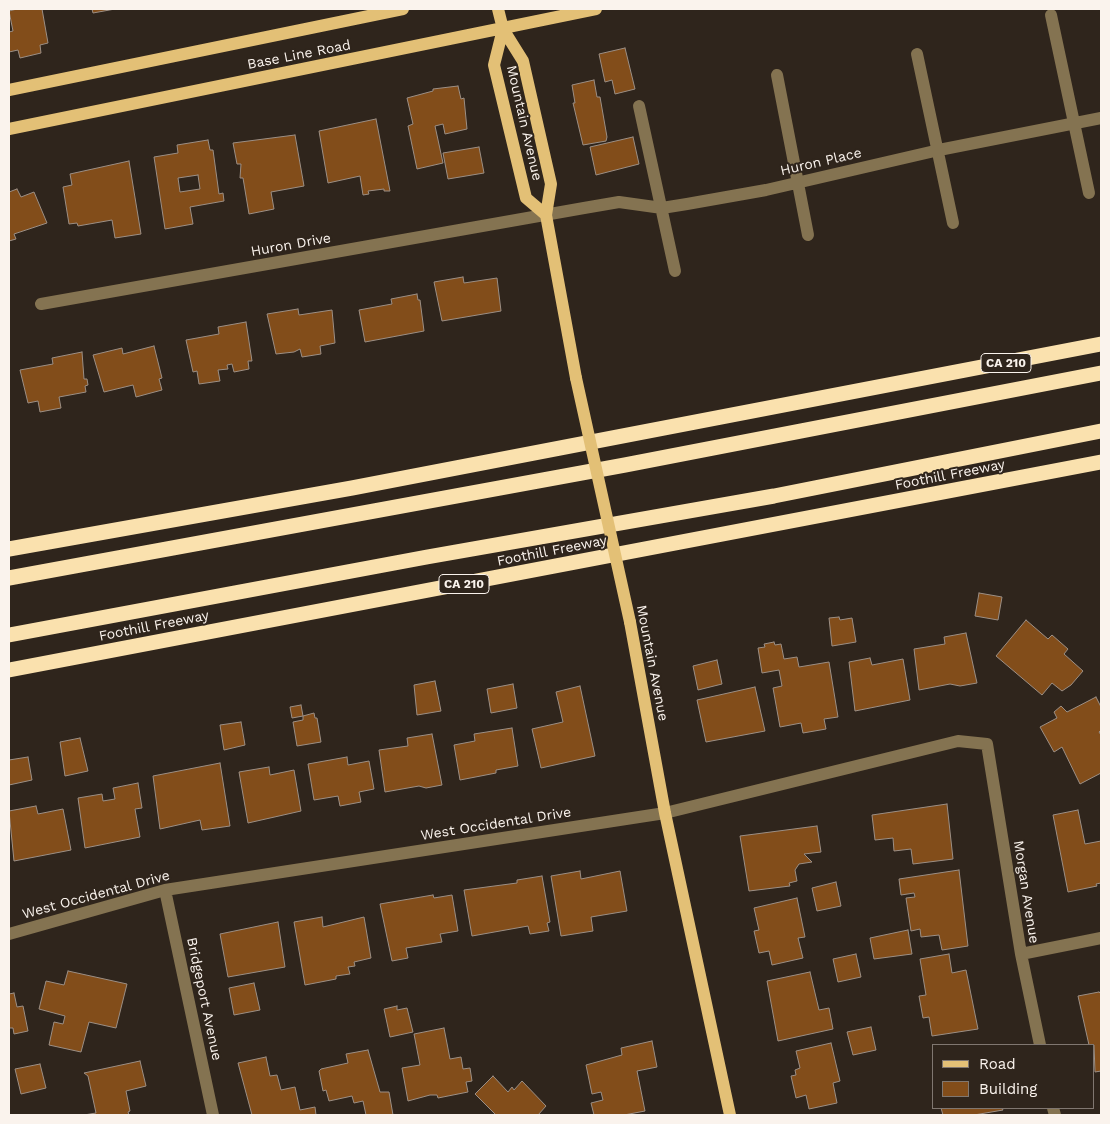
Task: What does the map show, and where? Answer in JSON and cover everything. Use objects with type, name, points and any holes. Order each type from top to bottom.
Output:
[{"type":"highway","name":"CA 210","points":[[9,549],[352,488],[1101,344]]},
{"type":"highway","points":[[9,578],[624,465],[1101,373]]},
{"type":"highway","points":[[9,636],[427,557],[774,496],[1101,431]]},
{"type":"highway","name":"Foothill Freeway","points":[[9,670],[1101,462]]},
{"type":"main road","name":"Base Line Road","points":[[9,90],[403,9]]},
{"type":"main road","name":"Mountain Avenue","points":[[498,9],[503,28],[523,61],[551,184],[546,215],[576,378],[630,622],[665,813],[730,1115]]},
{"type":"main road","name":"Base Line Road","points":[[9,130],[596,9]]},
{"type":"main road","name":"Mountain Avenue","points":[[503,28],[494,65],[526,198],[546,215]]},
{"type":"street","points":[[1051,15],[1089,193]]},
{"type":"street","points":[[917,54],[952,223]]},
{"type":"street","points":[[777,75],[808,235]]},
{"type":"street","points":[[639,106],[675,271]]},
{"type":"street","name":"Huron Place","points":[[546,215],[619,202],[662,208],[766,190],[938,150],[1101,118]]},
{"type":"street","name":"Huron Drive","points":[[40,304],[546,215]]},
{"type":"street","name":"West Occidental Drive","points":[[9,934],[165,890],[665,813],[958,741],[987,744]]},
{"type":"street","name":"Morgan Avenue","points":[[987,744],[1021,954],[1040,1044]]},
{"type":"street","name":"Bridgeport Avenue","points":[[165,890],[213,1115]]},
{"type":"street","points":[[1021,954],[1101,938]]},
{"type":"building","points":[[17,9],[42,9],[48,43],[40,45],[41,53],[20,58],[18,50],[9,52],[9,32],[13,31],[9,11]]},
{"type":"building","points":[[92,9],[115,9],[93,13]]},
{"type":"building","points":[[625,48],[635,89],[615,94],[612,80],[605,82],[599,54]]},
{"type":"building","points":[[594,80],[597,97],[600,97],[607,137],[606,141],[583,145],[573,103],[575,103],[572,85]]},
{"type":"building","points":[[458,86],[461,99],[464,98],[467,129],[445,134],[443,124],[435,126],[443,163],[417,169],[408,126],[413,124],[407,98],[433,91],[433,89]]},
{"type":"building","points":[[376,119],[390,191],[384,191],[384,189],[368,191],[369,194],[363,195],[360,176],[328,183],[319,131]]},
{"type":"building","points":[[295,135],[304,186],[271,192],[274,209],[249,214],[243,178],[240,178],[241,164],[237,164],[233,143]]},
{"type":"building","points":[[633,137],[639,164],[596,175],[590,147]]},
{"type":"building","points":[[208,140],[210,150],[213,150],[219,194],[223,193],[224,201],[190,207],[193,224],[165,229],[154,157],[178,153],[177,145]],"holes":[[[198,175],[200,189],[180,192],[178,178]]]},
{"type":"building","points":[[479,147],[484,173],[448,179],[443,153]]},
{"type":"building","points":[[129,161],[141,234],[115,238],[112,220],[78,226],[77,223],[69,224],[63,187],[72,185],[70,174]]},
{"type":"building","points":[[17,189],[21,197],[34,192],[47,223],[14,234],[16,239],[9,241],[9,192]]},
{"type":"building","points":[[463,277],[464,283],[497,278],[501,311],[442,321],[434,282]]},
{"type":"building","points":[[417,294],[418,300],[420,300],[424,331],[365,342],[359,310],[392,304],[391,299]]},
{"type":"building","points":[[298,309],[299,315],[332,310],[335,343],[320,346],[321,354],[302,357],[300,349],[294,352],[276,354],[267,314]]},
{"type":"building","points":[[246,322],[252,361],[248,361],[249,369],[234,372],[232,364],[227,365],[228,369],[218,370],[220,381],[199,384],[197,371],[193,372],[186,340],[219,334],[218,327]]},
{"type":"building","points":[[154,346],[162,378],[159,379],[162,390],[136,397],[133,385],[104,392],[93,355],[122,348],[123,354]]},
{"type":"building","points":[[82,352],[84,379],[87,379],[88,385],[85,386],[86,392],[59,397],[61,408],[40,412],[38,401],[28,403],[20,370],[53,364],[52,358]]},
{"type":"building","points":[[979,593],[1002,597],[998,620],[975,616]]},
{"type":"building","points":[[839,617],[840,620],[852,618],[856,642],[832,646],[829,618]]},
{"type":"building","points":[[1026,620],[1048,639],[1052,635],[1068,649],[1064,654],[1083,671],[1071,685],[1062,691],[1052,683],[1042,695],[996,656]]},
{"type":"building","points":[[966,633],[977,683],[960,686],[950,684],[919,690],[914,649],[945,644],[944,637]]},
{"type":"building","points":[[774,642],[775,645],[781,644],[784,659],[797,657],[799,667],[829,662],[838,717],[824,719],[826,729],[803,733],[801,723],[780,727],[773,688],[782,686],[779,670],[762,673],[758,648],[765,647],[764,644]]},
{"type":"building","points":[[870,658],[872,665],[903,659],[910,700],[855,711],[849,662]]},
{"type":"building","points":[[717,660],[722,684],[698,690],[693,666]]},
{"type":"building","points":[[435,681],[441,711],[417,715],[414,685]]},
{"type":"building","points":[[513,684],[517,708],[491,713],[487,689]]},
{"type":"building","points":[[580,686],[595,756],[541,768],[532,729],[563,722],[556,692]]},
{"type":"building","points":[[755,687],[765,731],[706,742],[697,700]]},
{"type":"building","points":[[1096,697],[1101,707],[1101,730],[1099,732],[1101,735],[1101,773],[1080,784],[1062,747],[1054,752],[1040,727],[1057,718],[1054,712],[1061,706],[1067,712]]},
{"type":"building","points":[[301,705],[303,716],[292,718],[290,707]]},
{"type":"building","points":[[314,713],[315,718],[317,718],[321,742],[297,746],[293,722],[303,720],[303,716]]},
{"type":"building","points":[[241,722],[245,745],[224,750],[220,725]]},
{"type":"building","points":[[512,728],[518,766],[496,770],[496,773],[460,780],[454,745],[475,741],[474,734]]},
{"type":"building","points":[[432,734],[442,785],[426,788],[419,786],[385,792],[379,750],[408,746],[407,738]]},
{"type":"building","points":[[80,738],[88,771],[65,776],[60,742]]},
{"type":"building","points":[[28,757],[32,780],[9,785],[9,760]]},
{"type":"building","points":[[347,757],[348,765],[369,761],[374,789],[359,792],[361,802],[340,806],[338,796],[314,800],[308,764]]},
{"type":"building","points":[[220,763],[230,826],[202,830],[200,820],[160,829],[153,776]]},
{"type":"building","points":[[269,767],[270,775],[294,770],[301,811],[248,823],[239,772]]},
{"type":"building","points":[[138,783],[142,808],[135,809],[140,837],[85,848],[78,798],[102,794],[103,801],[115,799],[113,788]]},
{"type":"building","points":[[947,804],[953,859],[913,864],[911,849],[894,851],[893,838],[875,840],[872,815]]},
{"type":"building","points":[[36,806],[38,814],[63,809],[71,850],[14,861],[9,811]]},
{"type":"building","points":[[1078,810],[1085,844],[1101,841],[1101,883],[1096,884],[1097,886],[1068,892],[1053,815]]},
{"type":"building","points":[[817,826],[821,852],[804,854],[812,862],[799,864],[795,870],[797,881],[789,883],[790,886],[749,891],[740,836]]},
{"type":"building","points":[[959,870],[968,946],[942,950],[939,935],[921,937],[920,929],[911,931],[906,898],[915,897],[914,893],[901,895],[899,879]]},
{"type":"building","points":[[580,871],[581,879],[620,871],[627,911],[591,917],[593,931],[561,936],[551,876]]},
{"type":"building","points":[[542,876],[550,922],[547,923],[549,931],[530,934],[528,926],[472,936],[464,890],[517,883],[517,880]]},
{"type":"building","points":[[836,882],[841,906],[817,911],[812,888]]},
{"type":"building","points":[[433,895],[434,898],[452,895],[458,931],[440,934],[442,942],[406,948],[408,958],[392,961],[380,904]]},
{"type":"building","points":[[797,898],[805,937],[798,938],[803,958],[772,965],[769,951],[759,953],[754,931],[759,930],[754,908]]},
{"type":"building","points":[[322,917],[323,927],[364,917],[371,958],[354,962],[355,966],[348,967],[350,974],[336,976],[336,979],[305,985],[294,922]]},
{"type":"building","points":[[278,922],[285,967],[228,977],[220,934]]},
{"type":"building","points":[[908,930],[912,954],[874,959],[870,938]]},
{"type":"building","points":[[856,954],[861,977],[838,982],[833,959]]},
{"type":"building","points":[[949,954],[952,973],[966,970],[978,1029],[932,1036],[929,1017],[923,1018],[919,996],[926,995],[920,959]]},
{"type":"building","points":[[68,971],[127,984],[116,1028],[89,1022],[81,1052],[49,1045],[54,1022],[63,1024],[65,1016],[39,1009],[46,981],[64,985]]},
{"type":"building","points":[[810,972],[819,1010],[829,1008],[833,1029],[778,1041],[767,981]]},
{"type":"building","points":[[254,983],[260,1010],[234,1015],[229,988]]},
{"type":"building","points":[[1099,992],[1101,994],[1101,1071],[1095,1072],[1095,1044],[1089,1044],[1078,996]]},
{"type":"building","points":[[14,993],[17,1007],[23,1006],[28,1031],[14,1034],[13,1028],[9,1028],[9,994]]},
{"type":"building","points":[[397,1006],[397,1010],[407,1008],[413,1032],[390,1037],[384,1009]]},
{"type":"building","points":[[871,1027],[876,1050],[853,1055],[847,1032]]},
{"type":"building","points":[[444,1028],[450,1059],[461,1057],[463,1069],[470,1068],[472,1081],[466,1082],[468,1092],[438,1098],[437,1095],[430,1095],[408,1101],[402,1068],[420,1065],[414,1034]]},
{"type":"building","points":[[652,1041],[657,1067],[637,1071],[645,1111],[624,1115],[594,1115],[591,1103],[603,1100],[601,1092],[592,1094],[586,1065],[622,1055],[621,1048]]},
{"type":"building","points":[[831,1043],[840,1081],[833,1083],[837,1103],[809,1109],[806,1095],[796,1098],[791,1076],[796,1075],[795,1070],[800,1068],[796,1051]]},
{"type":"building","points":[[368,1050],[380,1092],[389,1092],[393,1115],[366,1115],[363,1101],[354,1103],[352,1096],[329,1101],[326,1090],[323,1091],[319,1071],[321,1069],[348,1063],[346,1054]]},
{"type":"building","points":[[266,1057],[270,1076],[277,1075],[281,1090],[295,1087],[300,1110],[315,1107],[316,1115],[252,1115],[238,1063]]},
{"type":"building","points":[[140,1061],[146,1086],[126,1091],[129,1115],[84,1115],[96,1113],[88,1076],[84,1073]]},
{"type":"building","points":[[40,1064],[46,1088],[21,1094],[15,1069]]},
{"type":"building","points":[[493,1076],[508,1092],[512,1087],[514,1090],[522,1081],[546,1106],[538,1115],[496,1115],[475,1094]]},
{"type":"building","points":[[941,1109],[1003,1110],[974,1115],[943,1115]]}]
